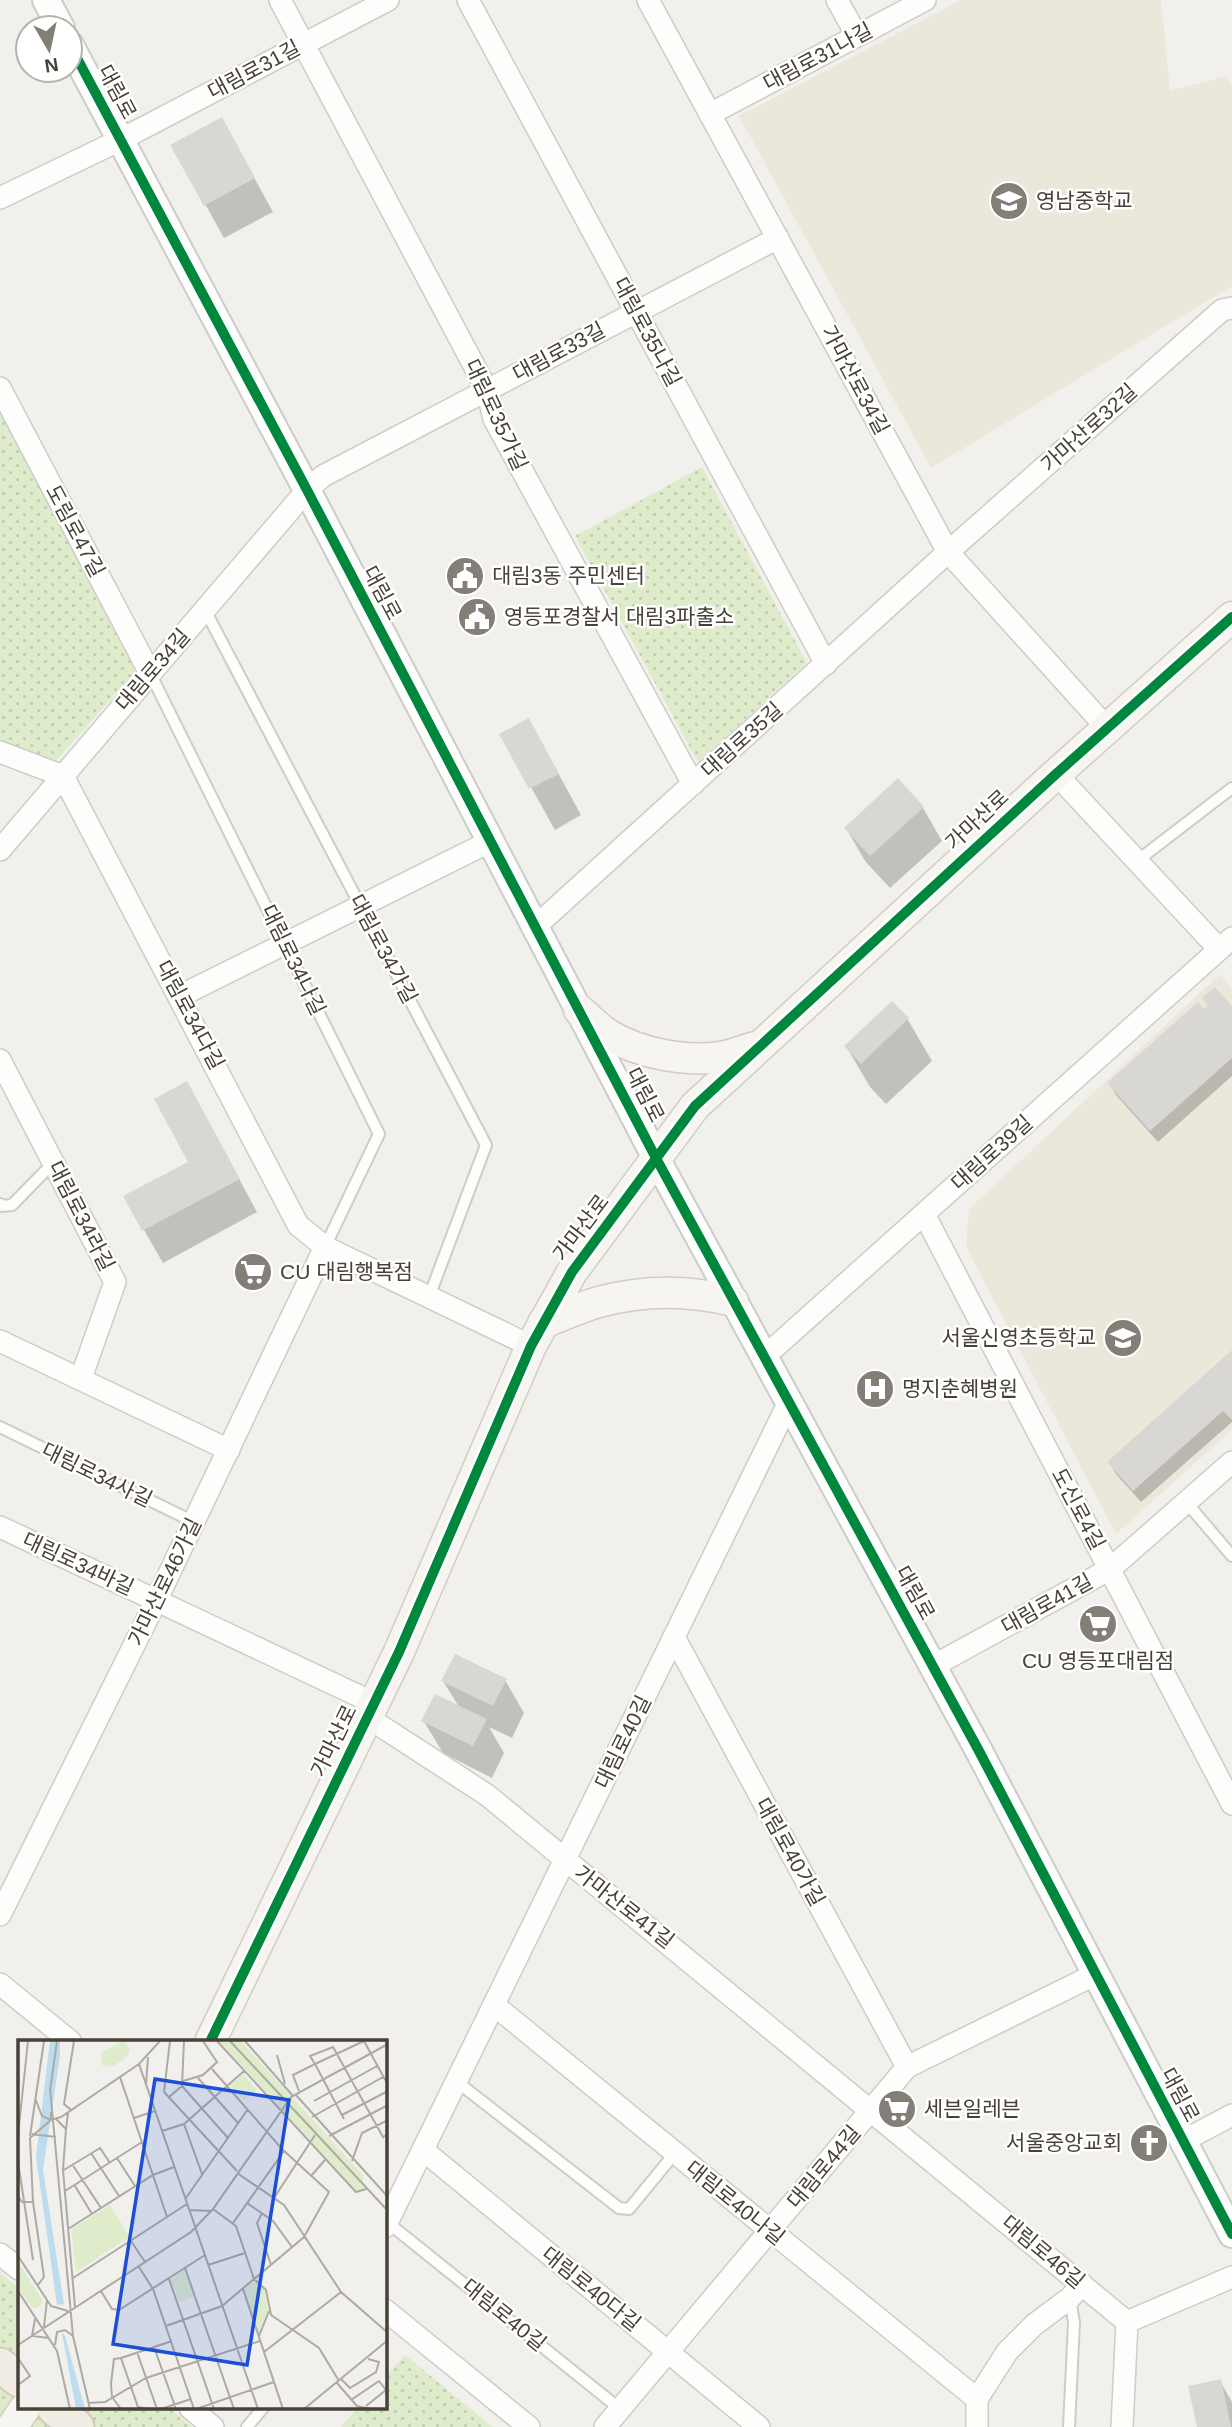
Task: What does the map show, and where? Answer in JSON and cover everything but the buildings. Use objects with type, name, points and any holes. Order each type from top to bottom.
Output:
[{"type":"main road","name":"가마산로","points":[[210,2040],[399,1652],[537,1335],[572,1272],[695,1107],[1056,774],[1232,617]]},
{"type":"main road","points":[[579,1010],[608,1034],[636,1047],[662,1054],[695,1059],[721,1057],[762,1044]]},
{"type":"main road","points":[[537,1335],[597,1302],[638,1294],[684,1293],[733,1301]]},
{"type":"main road","points":[[0,2365],[18,2379]]},
{"type":"main road","points":[[12,2427],[23,2410]]},
{"type":"main road","points":[[56,2410],[77,2427]]},
{"type":"street","name":"대림로35가길","points":[[281,0],[487,390],[494,419],[693,784]]},
{"type":"street","name":"대림로31길","points":[[120,140],[388,0]]},
{"type":"street","name":"대림로35나길","points":[[468,0],[826,664]]},
{"type":"street","name":"가마산로34길","points":[[648,0],[948,552],[1108,728]]},
{"type":"street","points":[[837,0],[857,36]]},
{"type":"street","name":"대림로31나길","points":[[710,114],[925,0]]},
{"type":"street","name":"대림로","points":[[84,72],[307,490],[657,1160],[933,1666],[1232,2234]]},
{"type":"street","name":"대림로","points":[[0,198],[120,140]]},
{"type":"street","name":"대림로33길","points":[[307,490],[323,476],[778,237]]},
{"type":"street","name":"가마산로32길","points":[[948,552],[1222,310],[1232,308]]},
{"type":"street","name":"도림로47길","points":[[0,388],[150,673]]},
{"type":"street","name":"대림로34길","points":[[0,850],[307,490]]},
{"type":"street","name":"대림로35길","points":[[536,926],[948,552]]},
{"type":"street","points":[[0,752],[62,776]]},
{"type":"street","name":"대림로39길","points":[[764,1357],[1226,943],[1137,860],[1056,774]]},
{"type":"street","name":"대림로34다길","points":[[62,776],[299,1225],[325,1247]]},
{"type":"street","points":[[180,996],[491,841]]},
{"type":"street","name":"대림로34라길","points":[[0,1060],[115,1282],[81,1378]]},
{"type":"street","name":"도신로4길","points":[[924,1214],[1232,1804]]},
{"type":"street","points":[[325,1247],[429,1297],[537,1335]]},
{"type":"street","name":"가마산로46가길","points":[[0,1915],[156,1601],[325,1247]]},
{"type":"street","points":[[0,1341],[229,1450]]},
{"type":"street","name":"대림로40길","points":[[387,2223],[789,1402]]},
{"type":"street","name":"대림로41길","points":[[933,1666],[1110,1569],[1232,1462]]},
{"type":"street","name":"대림로34바길","points":[[1,1529],[156,1601]]},
{"type":"street","name":"가마산로","points":[[156,1601],[371,1710]]},
{"type":"street","name":"대림로40가길","points":[[674,1637],[907,2067]]},
{"type":"street","name":"가마산로41길","points":[[371,1710],[487,1795],[871,2110]]},
{"type":"street","name":"대림로44길","points":[[605,2427],[907,2067],[1096,1974]]},
{"type":"street","points":[[0,1984],[69,2040]]},
{"type":"street","name":"대림로40나길","points":[[494,2005],[978,2399]]},
{"type":"street","name":"대림로46길","points":[[871,2110],[1076,2291],[1127,2322]]},
{"type":"street","name":"대림로","points":[[1183,2141],[1232,2115]]},
{"type":"street","name":"대림로40다길","points":[[423,2150],[759,2427]]},
{"type":"street","points":[[0,2254],[18,2268]]},
{"type":"street","points":[[1122,2427],[1127,2322],[1232,2277]]},
{"type":"street","points":[[977,2427],[978,2399],[1007,2352],[1035,2324],[1076,2291]]},
{"type":"street","points":[[387,2312],[529,2427]]},
{"type":"street","points":[[192,2410],[213,2427]]},
{"type":"lane","name":"대림로34가길","points":[[205,610],[486,1145],[429,1297]]},
{"type":"lane","name":"대림로34나길","points":[[150,673],[379,1134],[325,1247]]},
{"type":"lane","points":[[1137,860],[1232,788]]},
{"type":"lane","points":[[0,1204],[12,1205],[54,1163]]},
{"type":"lane","name":"대림로34사길","points":[[0,1427],[194,1522]]},
{"type":"lane","points":[[1186,1502],[1232,1556]]},
{"type":"lane","points":[[456,2081],[619,2208],[629,2208],[675,2153]]},
{"type":"lane","name":"대림로40길","points":[[387,2226],[620,2409]]},
{"type":"lane","points":[[1069,2427],[1076,2291]]},
{"type":"lane","points":[[247,2427],[261,2410]]},
{"type":"shaded area","name":"영남중학교","points":[[961,0],[1161,0],[1170,91],[1226,76],[1232,87],[1232,286],[931,468],[739,116]]},
{"type":"shaded area","name":"서울신영초등학교","points":[[1220,974],[1232,988],[1232,1430],[1116,1534],[966,1247],[969,1209]]},
{"type":"green space","points":[[0,412],[137,670],[55,762],[0,745]]},
{"type":"green space","points":[[702,467],[807,663],[698,762],[575,536]]},
{"type":"green space","points":[[0,2273],[18,2287],[18,2410],[171,2410],[192,2427],[0,2427]]},
{"type":"green space","points":[[405,2355],[493,2427],[341,2427],[356,2410],[387,2410],[387,2375]]},
{"type":"cycle path","points":[[84,71],[307,490],[657,1160],[979,1751],[1232,2234]]},
{"type":"cycle path","points":[[211,2040],[399,1652],[531,1346],[572,1272],[695,1106],[1056,774],[1232,617]]},
{"type":"place","name":"영남중학교","points":[[1009,201]]},
{"type":"place","name":"대림3동 주민센터","points":[[465,576]]},
{"type":"place","name":"영등포경찰서 대림3파출소","points":[[477,617]]},
{"type":"place","name":"CU 대림행복점","points":[[253,1272]]},
{"type":"place","name":"서울신영초등학교","points":[[1123,1338]]},
{"type":"place","name":"명지춘혜병원","points":[[875,1389]]},
{"type":"place","name":"CU 영등포대림점","points":[[1098,1624]]},
{"type":"place","name":"세븐일레븐","points":[[897,2109]]},
{"type":"place","name":"서울중앙교회","points":[[1149,2143]]}]
